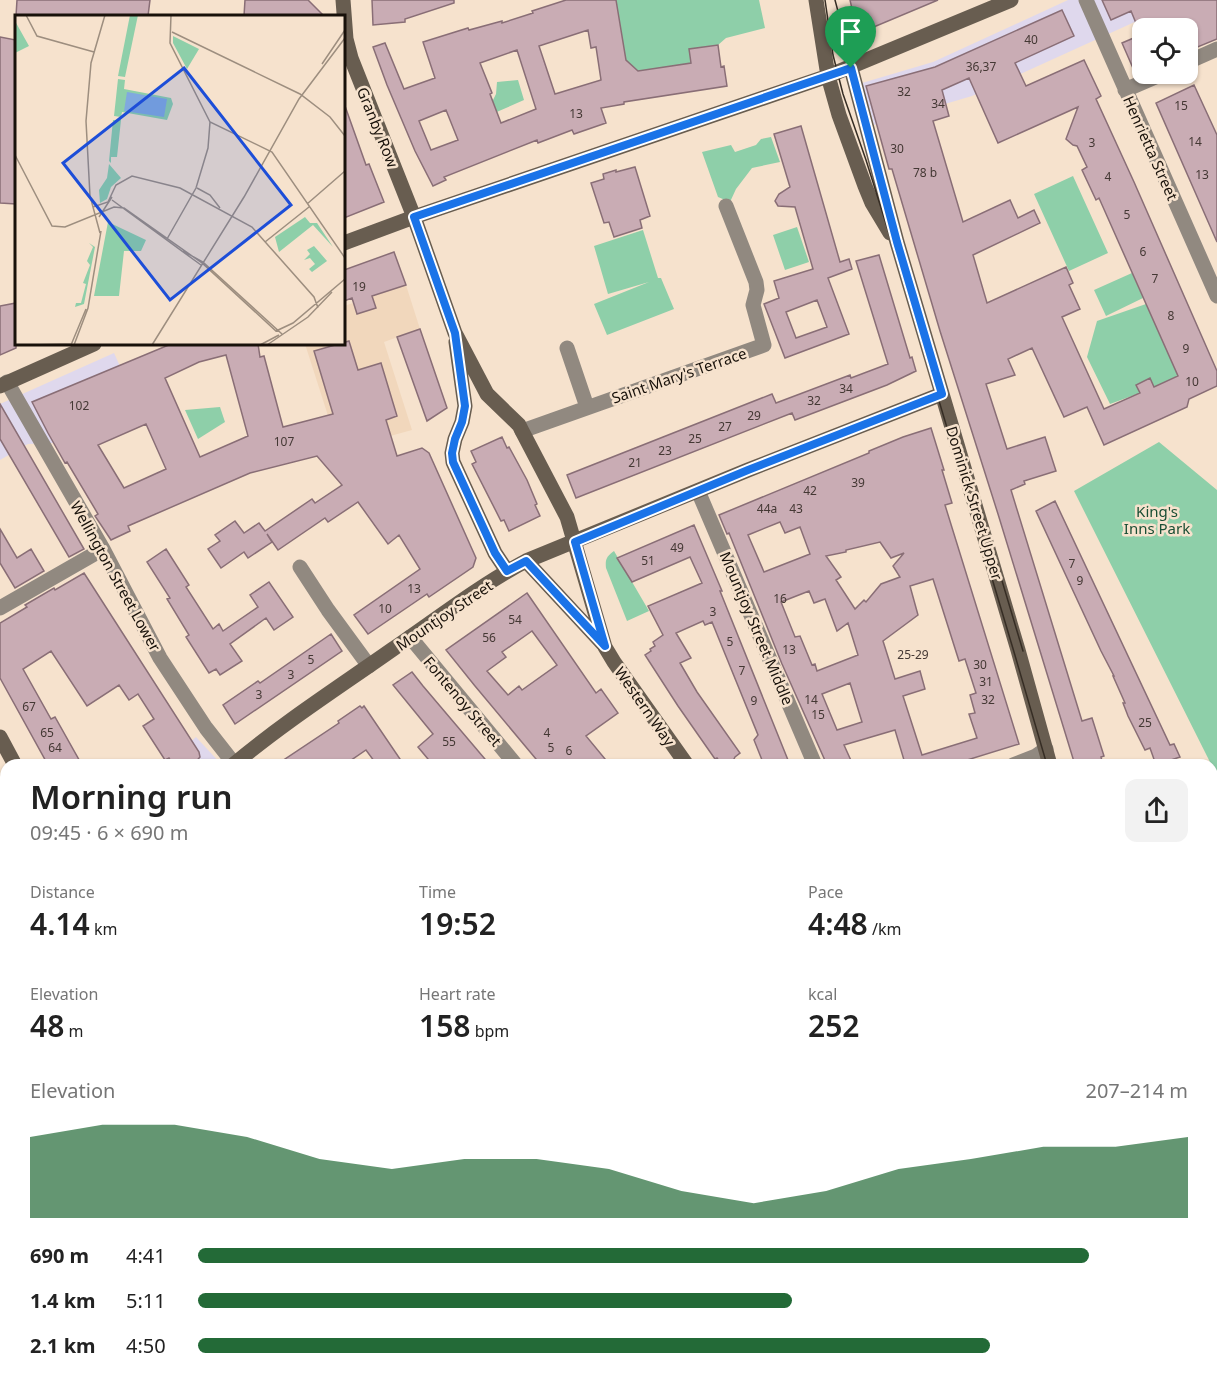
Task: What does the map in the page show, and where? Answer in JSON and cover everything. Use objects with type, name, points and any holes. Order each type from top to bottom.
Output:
[{"type":"street","name":"Granby Row","points":[[343,0],[345,15]]},
{"type":"street","name":"Dominick Street Upper","points":[[816,0],[828,76],[839,116],[872,203],[897,242]]},
{"type":"street","points":[[345,243],[851,68],[1011,0]]},
{"type":"street","name":"Henrietta Street","points":[[1086,0],[1217,296]]},
{"type":"street","name":"Granby Row","points":[[345,19],[348,48],[414,217],[455,333]]},
{"type":"street","points":[[1198,58],[1217,49]]},
{"type":"street","name":"Dominick Street Upper","points":[[851,68],[897,242],[1048,759]]},
{"type":"street","points":[[1125,90],[1139,84]]},
{"type":"street","name":"Saint Mary's Terrace","points":[[522,430],[764,345],[753,305],[757,290],[756,282],[726,206]]},
{"type":"street","points":[[455,333],[465,406],[455,439],[453,462],[495,553],[507,571]]},
{"type":"street","name":"Western Way","points":[[455,333],[487,394],[519,425],[567,517],[605,646],[683,759]]},
{"type":"street","points":[[4,384],[92,345]]},
{"type":"street","points":[[567,348],[587,407]]},
{"type":"street","name":"Wellington Street Lower","points":[[4,384],[103,549],[160,658],[229,759]]},
{"type":"street","name":"Mountjoy Street","points":[[241,759],[265,739],[446,611],[526,561],[942,394]]},
{"type":"street","name":"Mountjoy Street Middle","points":[[698,491],[812,759]]},
{"type":"street","points":[[0,608],[103,549]]},
{"type":"street","name":"Western Way","points":[[526,561],[605,646]]},
{"type":"street","points":[[300,567],[369,666]]},
{"type":"street","name":"Fontenoy Street","points":[[410,637],[511,759]]},
{"type":"street","points":[[0,737],[12,759]]},
{"type":"street","points":[[1028,759],[1046,749]]},
{"type":"shaded area","points":[[1068,0],[1183,0],[1143,18],[1132,18],[1132,23],[972,96],[874,125],[862,83],[933,62]]},
{"type":"shaded area","points":[[406,285],[420,329],[384,342],[412,430],[339,450],[305,345],[345,345],[345,306],[353,303],[357,314],[375,308],[372,296]]},
{"type":"shaded area","points":[[114,353],[137,404],[55,443],[28,444],[0,460],[0,404]]},
{"type":"shaded area","points":[[196,737],[216,759],[170,759]]},
{"type":"green space","points":[[616,0],[759,0],[765,28],[726,38],[718,45],[689,49],[691,63],[633,72],[626,64]]},
{"type":"green space","points":[[518,80],[524,100],[492,114],[490,106],[496,94],[497,82]]},
{"type":"green space","points":[[771,137],[780,162],[752,168],[736,189],[730,202],[718,197],[702,152],[731,145],[735,152],[756,145],[761,139]]},
{"type":"green space","points":[[1073,176],[1108,253],[1069,271],[1034,194]]},
{"type":"green space","points":[[797,227],[809,262],[785,270],[773,235]]},
{"type":"green space","points":[[643,230],[658,278],[661,278],[674,309],[607,335],[594,304],[649,282],[608,294],[594,246]]},
{"type":"green space","points":[[1132,273],[1143,298],[1106,316],[1094,290]]},
{"type":"green space","points":[[1146,304],[1178,376],[1154,387],[1150,379],[1136,385],[1140,393],[1110,404],[1087,357],[1097,321]]},
{"type":"green space","points":[[220,407],[225,422],[198,439],[185,410]]},
{"type":"green space","name":"King's Inns Park","points":[[1159,442],[1217,490],[1217,759],[1208,759],[1074,491]]},
{"type":"green space","points":[[614,551],[649,611],[627,621],[606,568],[607,558]]},
{"type":"building","points":[[17,0],[150,0],[148,15],[16,15]]},
{"type":"building","points":[[245,0],[308,0],[323,15],[244,15]]},
{"type":"building","points":[[372,0],[454,0],[454,3],[405,19],[405,22],[373,25]]},
{"type":"building","points":[[566,0],[616,0],[626,60],[638,71],[691,63],[689,49],[718,45],[727,86],[624,102],[624,104],[601,108],[606,123],[574,134],[572,130],[538,143],[537,140],[444,177],[446,180],[433,186],[415,151],[373,47],[385,43],[404,89],[435,78],[423,42],[468,28],[469,30],[502,21],[502,23],[533,13],[532,11]],"holes":[[[588,30],[591,48],[596,47],[601,80],[555,94],[539,46]],[[517,50],[536,109],[501,123],[480,63]],[[446,110],[458,140],[431,150],[419,121]]]},
{"type":"building","points":[[850,0],[938,0],[869,29],[863,29],[855,22]]},
{"type":"building","points":[[1102,0],[1217,0],[1217,39],[1198,47],[1198,18],[1134,18],[1131,11],[1111,20]]},
{"type":"building","points":[[1062,10],[1074,36],[1015,63],[1026,86],[1084,60],[1101,96],[1096,99],[1217,371],[1217,386],[1189,399],[1187,407],[1104,445],[1087,407],[1064,417],[1032,348],[1008,359],[1015,375],[986,384],[1007,449],[1045,437],[1056,471],[1024,481],[1025,484],[1011,490],[1082,721],[1092,718],[1104,756],[1102,759],[1073,759],[892,169],[889,169],[866,86],[935,67]],"holes":[[[969,78],[998,143],[1078,107],[1066,139],[1077,146],[1087,167],[1082,170],[1096,200],[1099,198],[1178,376],[1154,387],[1150,378],[1136,385],[1140,393],[1104,409],[1062,317],[1080,309],[1069,285],[1073,283],[1066,267],[987,303],[973,255],[1040,223],[1034,210],[1018,218],[1010,200],[963,222],[933,121],[949,116],[942,90]]]},
{"type":"building","points":[[0,37],[15,40],[15,204],[0,203]]},
{"type":"building","points":[[1132,39],[1132,66],[1122,43]]},
{"type":"building","points":[[1194,85],[1217,135],[1217,242],[1156,103]]},
{"type":"building","points":[[345,106],[366,165],[369,164],[384,202],[345,218]]},
{"type":"building","points":[[801,126],[840,262],[849,259],[852,269],[828,278],[849,334],[785,358],[764,304],[779,298],[774,281],[813,269],[795,207],[778,206],[775,201],[779,194],[790,187],[774,134]],"holes":[[[817,300],[827,327],[796,338],[786,312]]]},
{"type":"building","points":[[635,167],[650,216],[640,220],[642,228],[614,237],[609,222],[604,223],[591,183],[604,179],[603,174]]},
{"type":"building","points":[[394,252],[406,285],[372,296],[376,308],[357,314],[352,298],[345,301],[345,270]]},
{"type":"building","points":[[879,255],[916,371],[887,385],[795,420],[792,413],[576,498],[567,475],[772,394],[776,403],[850,375],[851,378],[888,364],[856,261]]},
{"type":"building","points":[[15,303],[16,348],[0,355],[0,306]]},
{"type":"building","points":[[420,329],[447,408],[427,421],[397,337]]},
{"type":"building","points":[[349,341],[358,370],[381,363],[397,416],[386,420],[397,456],[422,448],[429,453],[476,558],[473,567],[429,597],[427,594],[368,634],[354,615],[420,569],[399,535],[388,544],[358,502],[328,522],[325,518],[278,550],[267,534],[272,542],[248,558],[244,552],[221,568],[208,549],[220,541],[215,535],[235,521],[244,533],[259,523],[265,531],[312,499],[315,503],[342,485],[317,456],[250,473],[128,526],[130,531],[111,540],[95,516],[98,514],[67,462],[65,463],[32,402],[169,345],[258,345],[260,357],[264,356],[283,427],[333,414],[314,351],[335,345],[345,345],[345,342]],"holes":[[[226,355],[248,436],[200,457],[165,378],[199,362]],[[146,424],[166,469],[124,488],[98,445]]]},
{"type":"building","points":[[0,404],[84,549],[69,557],[0,439]]},
{"type":"building","points":[[931,428],[952,503],[945,505],[1019,744],[970,759],[904,759],[895,730],[844,745],[850,759],[824,759],[782,664],[729,533],[727,534],[719,515],[869,453],[869,451]],"holes":[[[780,522],[785,533],[800,527],[810,554],[764,572],[748,535]],[[880,542],[891,558],[904,553],[893,566],[900,577],[881,584],[866,602],[864,600],[855,609],[836,580],[841,577],[826,556]],[[933,579],[959,661],[965,659],[976,693],[970,695],[975,713],[969,714],[977,738],[922,755],[903,696],[925,689],[920,671],[895,679],[883,641],[918,615],[910,586]],[[809,591],[814,603],[825,599],[837,631],[848,623],[858,655],[817,671],[815,664],[812,665],[800,636],[795,637],[781,602]],[[850,683],[862,722],[837,730],[822,694]]]},
{"type":"building","points":[[502,437],[527,480],[540,516],[509,531],[504,520],[501,521],[472,464],[476,462],[471,451]]},
{"type":"building","points":[[1055,501],[1170,745],[1174,744],[1180,757],[1154,759],[1150,748],[1145,750],[1128,716],[1114,676],[1036,511]]},
{"type":"building","points":[[694,525],[788,759],[762,759],[754,740],[758,735],[712,622],[705,625],[703,621],[676,633],[691,658],[680,663],[697,692],[740,753],[734,759],[715,759],[645,655],[655,646],[653,642],[663,635],[648,606],[702,583],[690,557],[632,582],[617,558]]},
{"type":"building","points":[[0,529],[17,558],[31,549],[44,571],[15,588],[0,563]]},
{"type":"building","points":[[166,549],[189,585],[186,587],[213,629],[219,624],[223,631],[258,607],[250,595],[269,582],[293,617],[274,630],[266,618],[230,644],[242,661],[220,675],[216,669],[209,673],[186,637],[189,635],[167,599],[170,598],[147,562]]},
{"type":"building","points":[[84,573],[199,752],[198,759],[164,759],[143,726],[154,719],[138,694],[129,700],[119,685],[87,706],[51,651],[23,669],[51,719],[55,717],[79,759],[45,759],[0,678],[0,623],[27,607],[25,605],[54,588],[55,590]]},
{"type":"building","points":[[527,593],[596,693],[601,689],[618,713],[586,736],[605,759],[536,759],[446,650]],"holes":[[[532,631],[557,665],[522,690],[519,686],[508,695],[487,671],[506,657],[502,652]]]},
{"type":"building","points":[[331,634],[342,651],[235,724],[223,705],[258,681],[260,683]]},
{"type":"building","points":[[412,672],[485,759],[428,759],[418,747],[433,734],[393,685]]},
{"type":"building","points":[[360,706],[362,708],[364,706],[400,759],[373,759],[366,750],[353,759],[285,759],[339,723],[338,721]]},
{"type":"tram line","points":[[825,0],[833,55],[843,94],[888,230],[1045,759]]},
{"type":"tram line","points":[[835,0],[892,215]]},
{"type":"tram line","points":[[980,507],[1023,651]]},
{"type":"route","points":[[851,68],[897,242],[942,394],[748,470],[575,542],[605,646],[526,561],[507,571],[495,553],[453,462],[455,439],[465,406],[455,333],[414,217],[851,68]]}]
